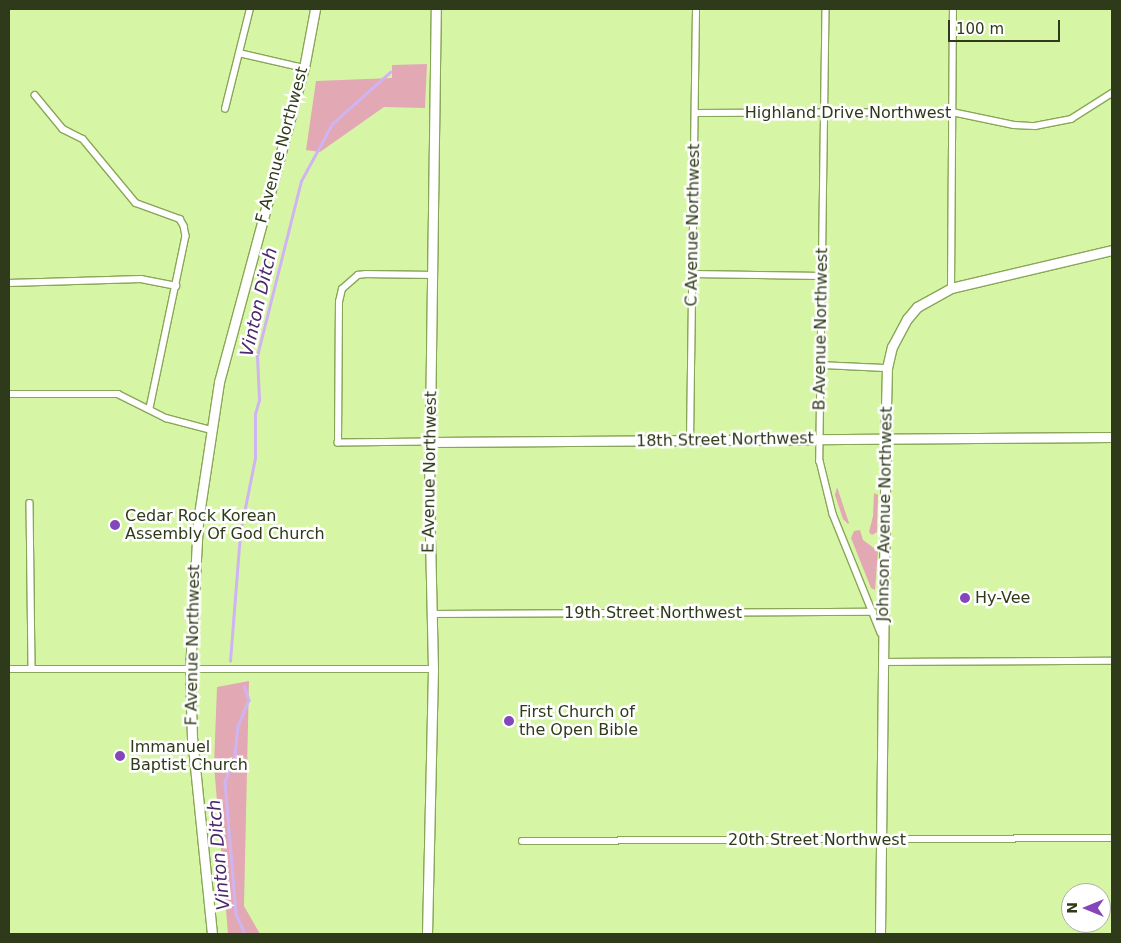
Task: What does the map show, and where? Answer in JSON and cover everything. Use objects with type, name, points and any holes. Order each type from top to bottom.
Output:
[{"type":"street","points":[[225,109],[250,9]]},
{"type":"street","name":"F Avenue Northwest","points":[[212,934],[197,805],[190,670],[198,521],[221,373],[304,68],[315,9]]},
{"type":"street","name":"E Avenue Northwest","points":[[427,934],[433,669],[433,614],[429,554],[436,9]]},
{"type":"street","name":"C Avenue Northwest","points":[[690,440],[696,9]]},
{"type":"street","name":"B Avenue Northwest","points":[[826,9],[820,461],[833,514],[884,638]]},
{"type":"street","points":[[951,288],[953,9]]},
{"type":"street","points":[[239,53],[304,68]]},
{"type":"street","name":"Highland Drive Northwest","points":[[695,113],[952,112],[1014,125],[1035,126],[1071,119],[1112,93]]},
{"type":"street","points":[[35,95],[63,129],[83,139],[136,203],[180,219],[186,236],[150,409]]},
{"type":"street","name":"Johnson Avenue Northwest","points":[[880,934],[887,368],[892,347],[907,319],[932,296],[951,288],[1112,250]]},
{"type":"street","points":[[692,274],[822,276]]},
{"type":"street","name":"18th Street Northwest","points":[[432,276],[358,275],[342,289],[339,302],[338,443],[1112,437]]},
{"type":"street","points":[[9,283],[141,280],[176,286]]},
{"type":"street","points":[[821,365],[887,368]]},
{"type":"street","points":[[9,394],[118,394],[174,422],[211,430]]},
{"type":"street","points":[[30,503],[32,669]]},
{"type":"street","name":"19th Street Northwest","points":[[433,614],[873,612]]},
{"type":"street","points":[[884,662],[1112,661]]},
{"type":"street","points":[[9,669],[433,669]]},
{"type":"street","name":"20th Street Northwest","points":[[522,841],[1112,838]]},
{"type":"shaded area","points":[[427,64],[425,108],[384,107],[320,152],[306,150],[316,81],[392,78],[392,65]]},
{"type":"shaded area","points":[[837,487],[848,524],[843,519],[835,495]]},
{"type":"shaded area","points":[[874,493],[878,495],[877,532],[872,535],[869,532],[873,516]]},
{"type":"shaded area","points":[[860,530],[863,540],[878,551],[875,590],[871,588],[851,538],[854,531]]},
{"type":"shaded area","points":[[249,681],[244,906],[260,934],[228,934],[214,765],[217,687]]},
{"type":"waterway","name":"Vinton Ditch","points":[[230,661],[240,533],[255,458],[255,414],[259,400],[257,356],[301,181],[332,124],[390,72]]},
{"type":"waterway","name":"Vinton Ditch","points":[[244,686],[249,700],[238,726],[235,757],[225,782],[236,914],[245,934]]},
{"type":"place","name":"Cedar Rock Korean Assembly Of God Church","points":[[115,525]]},
{"type":"place","name":"Hy-Vee","points":[[965,598]]},
{"type":"place","name":"First Church of the Open Bible","points":[[509,721]]},
{"type":"place","name":"Immanuel Baptist Church","points":[[120,756]]}]
